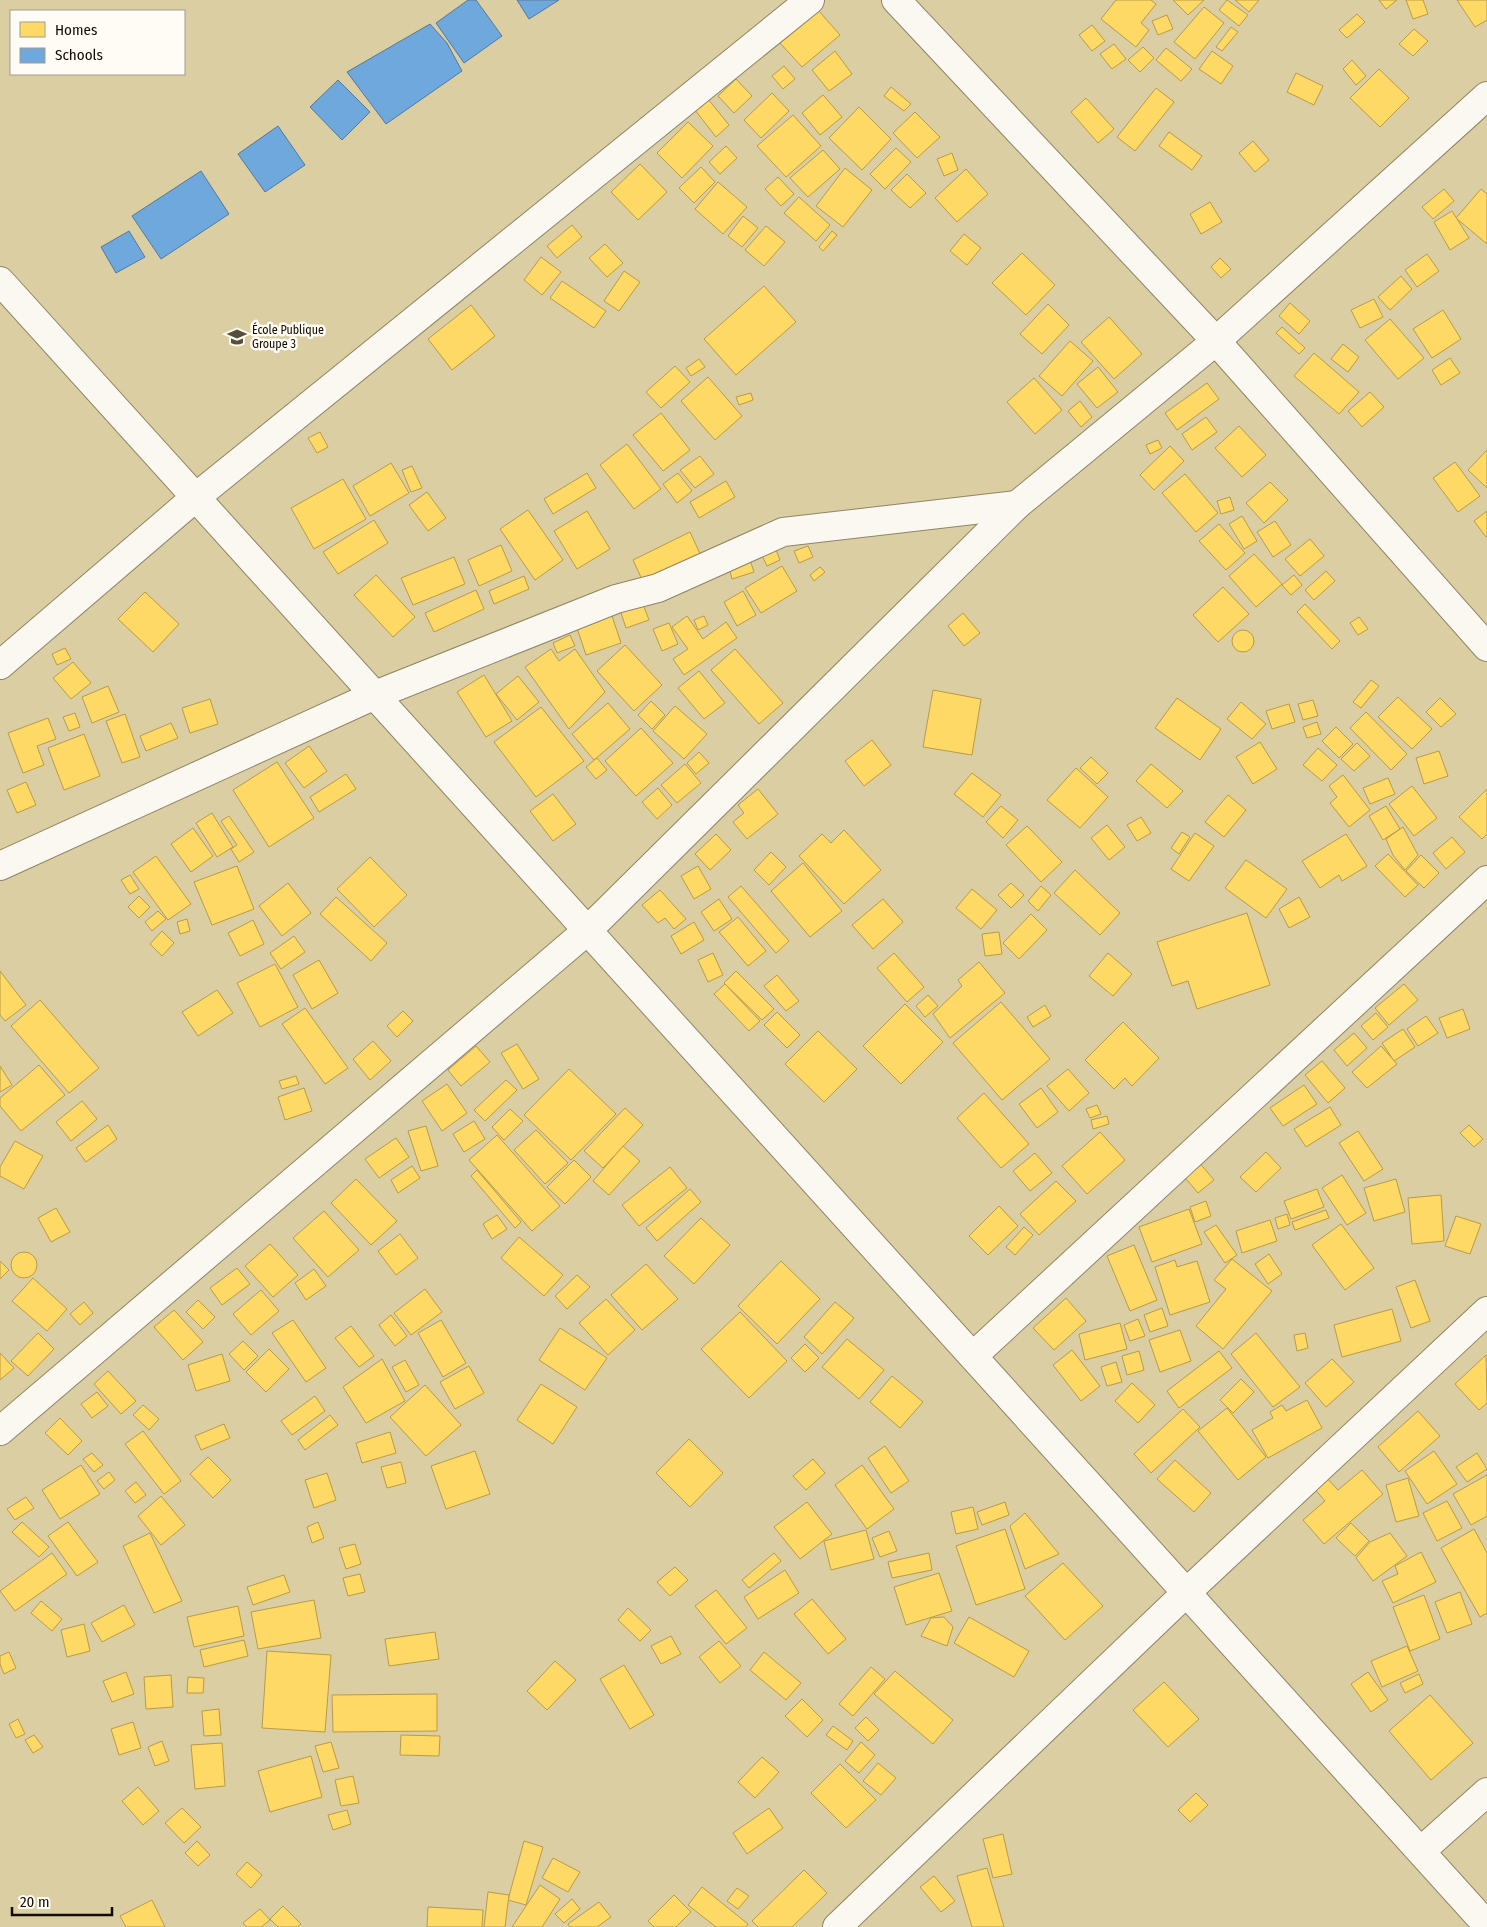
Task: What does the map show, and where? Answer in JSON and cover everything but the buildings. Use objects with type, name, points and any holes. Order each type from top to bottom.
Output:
[{"type":"street","points":[[0,665],[196,497],[810,0]]},
{"type":"street","points":[[896,0],[1216,341],[1487,647]]},
{"type":"street","points":[[0,1431],[588,930],[1017,506],[1216,341],[1487,96]]},
{"type":"street","points":[[0,282],[1487,1925]]},
{"type":"street","points":[[0,866],[375,695],[616,599],[658,588],[783,532],[1017,506]]},
{"type":"street","points":[[973,1356],[1487,880]]},
{"type":"street","points":[[837,1927],[1187,1592],[1487,1311]]},
{"type":"street","points":[[1421,1851],[1487,1792]]},
{"type":"place","name":"École Publique Groupe 3","points":[[237,337]]}]
